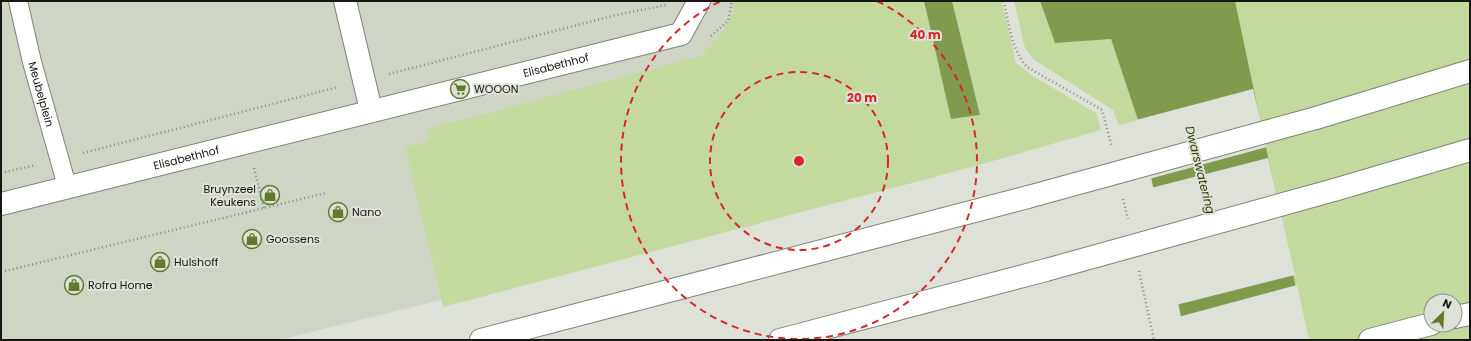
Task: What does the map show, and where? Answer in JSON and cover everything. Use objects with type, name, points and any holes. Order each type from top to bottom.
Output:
[{"type":"main road","points":[[346,1],[371,110]]},
{"type":"main road","name":"Elisabethhof","points":[[1,204],[67,186],[681,34],[699,1]]},
{"type":"main road","points":[[481,340],[1028,197],[1316,118],[1470,70]]},
{"type":"main road","points":[[780,340],[1046,270],[1334,190],[1470,150]]},
{"type":"main road","points":[[1377,338],[1423,326]]},
{"type":"lane","name":"Meubelplein","points":[[18,1],[32,62],[67,186]]},
{"type":"path","points":[[1,272],[326,193]]},
{"type":"shaded area","name":"WOOON","points":[[1,1],[902,1],[936,177],[279,340],[1,340]]},
{"type":"shaded area","points":[[734,1],[924,1],[952,119],[980,115],[952,1],[1002,1],[1016,63],[1034,77],[1096,113],[1101,130],[975,166],[443,307],[405,147],[429,141],[427,129],[701,56],[718,38],[728,23],[732,16]]},
{"type":"shaded area","points":[[1014,1],[1040,1],[1055,43],[1111,39],[1139,120],[1119,125],[1113,110],[1033,59],[1025,48]]},
{"type":"shaded area","points":[[1235,1],[1470,1],[1470,340],[1307,340]]},
{"type":"water","points":[[924,1],[952,1],[980,115],[951,119]]},
{"type":"water","name":"Dwarswatering","points":[[1040,1],[1235,1],[1307,340],[1186,340],[1140,126],[1111,39],[1055,43]]},
{"type":"pier","points":[[1253,89],[1267,147],[1149,179],[1136,120]]},
{"type":"pier","points":[[1268,158],[1295,275],[1176,305],[1151,188]]},
{"type":"pier","points":[[1297,285],[1309,340],[1183,340],[1178,317]]},
{"type":"place","name":"WOOON","points":[[460,89]]},
{"type":"place","name":"Bruynzeel Keukens","points":[[270,195]]},
{"type":"place","name":"Nano","points":[[338,212]]},
{"type":"place","name":"Goossens","points":[[252,239]]},
{"type":"place","name":"Hulshoff","points":[[160,262]]},
{"type":"place","name":"Rofra Home","points":[[74,285]]}]
